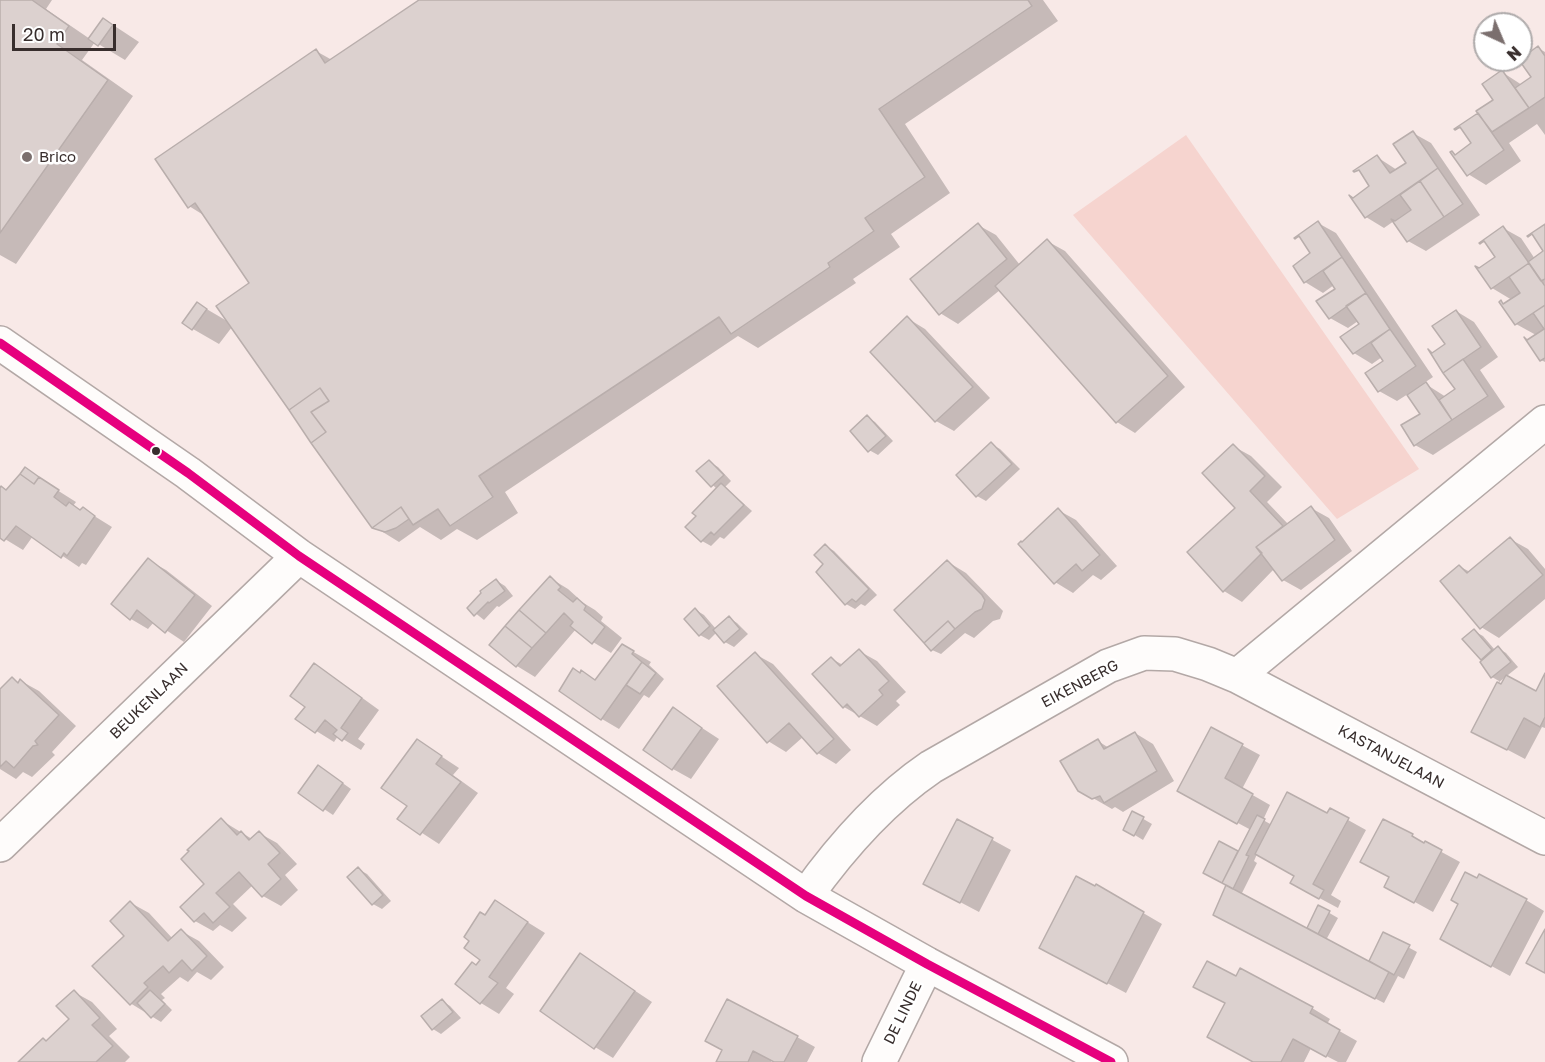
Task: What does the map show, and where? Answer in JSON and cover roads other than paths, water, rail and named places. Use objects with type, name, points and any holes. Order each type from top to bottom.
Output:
[{"type":"street","points":[[0,343],[188,473],[299,556],[806,896],[927,964],[1111,1062]]},
{"type":"street","points":[[1238,676],[1545,422]]},
{"type":"street","name":"BEUKENLAAN","points":[[0,845],[299,556]]},
{"type":"street","name":"EIKENBERG","points":[[806,896],[833,858],[862,825],[912,780],[1108,666],[1144,652],[1175,654],[1238,676]]},
{"type":"street","name":"KASTANJELAAN","points":[[1238,676],[1545,838]]},
{"type":"street","name":"DE LINDE","points":[[879,1062],[927,964]]},
{"type":"place","name":"Brico","points":[[27,157]]}]
